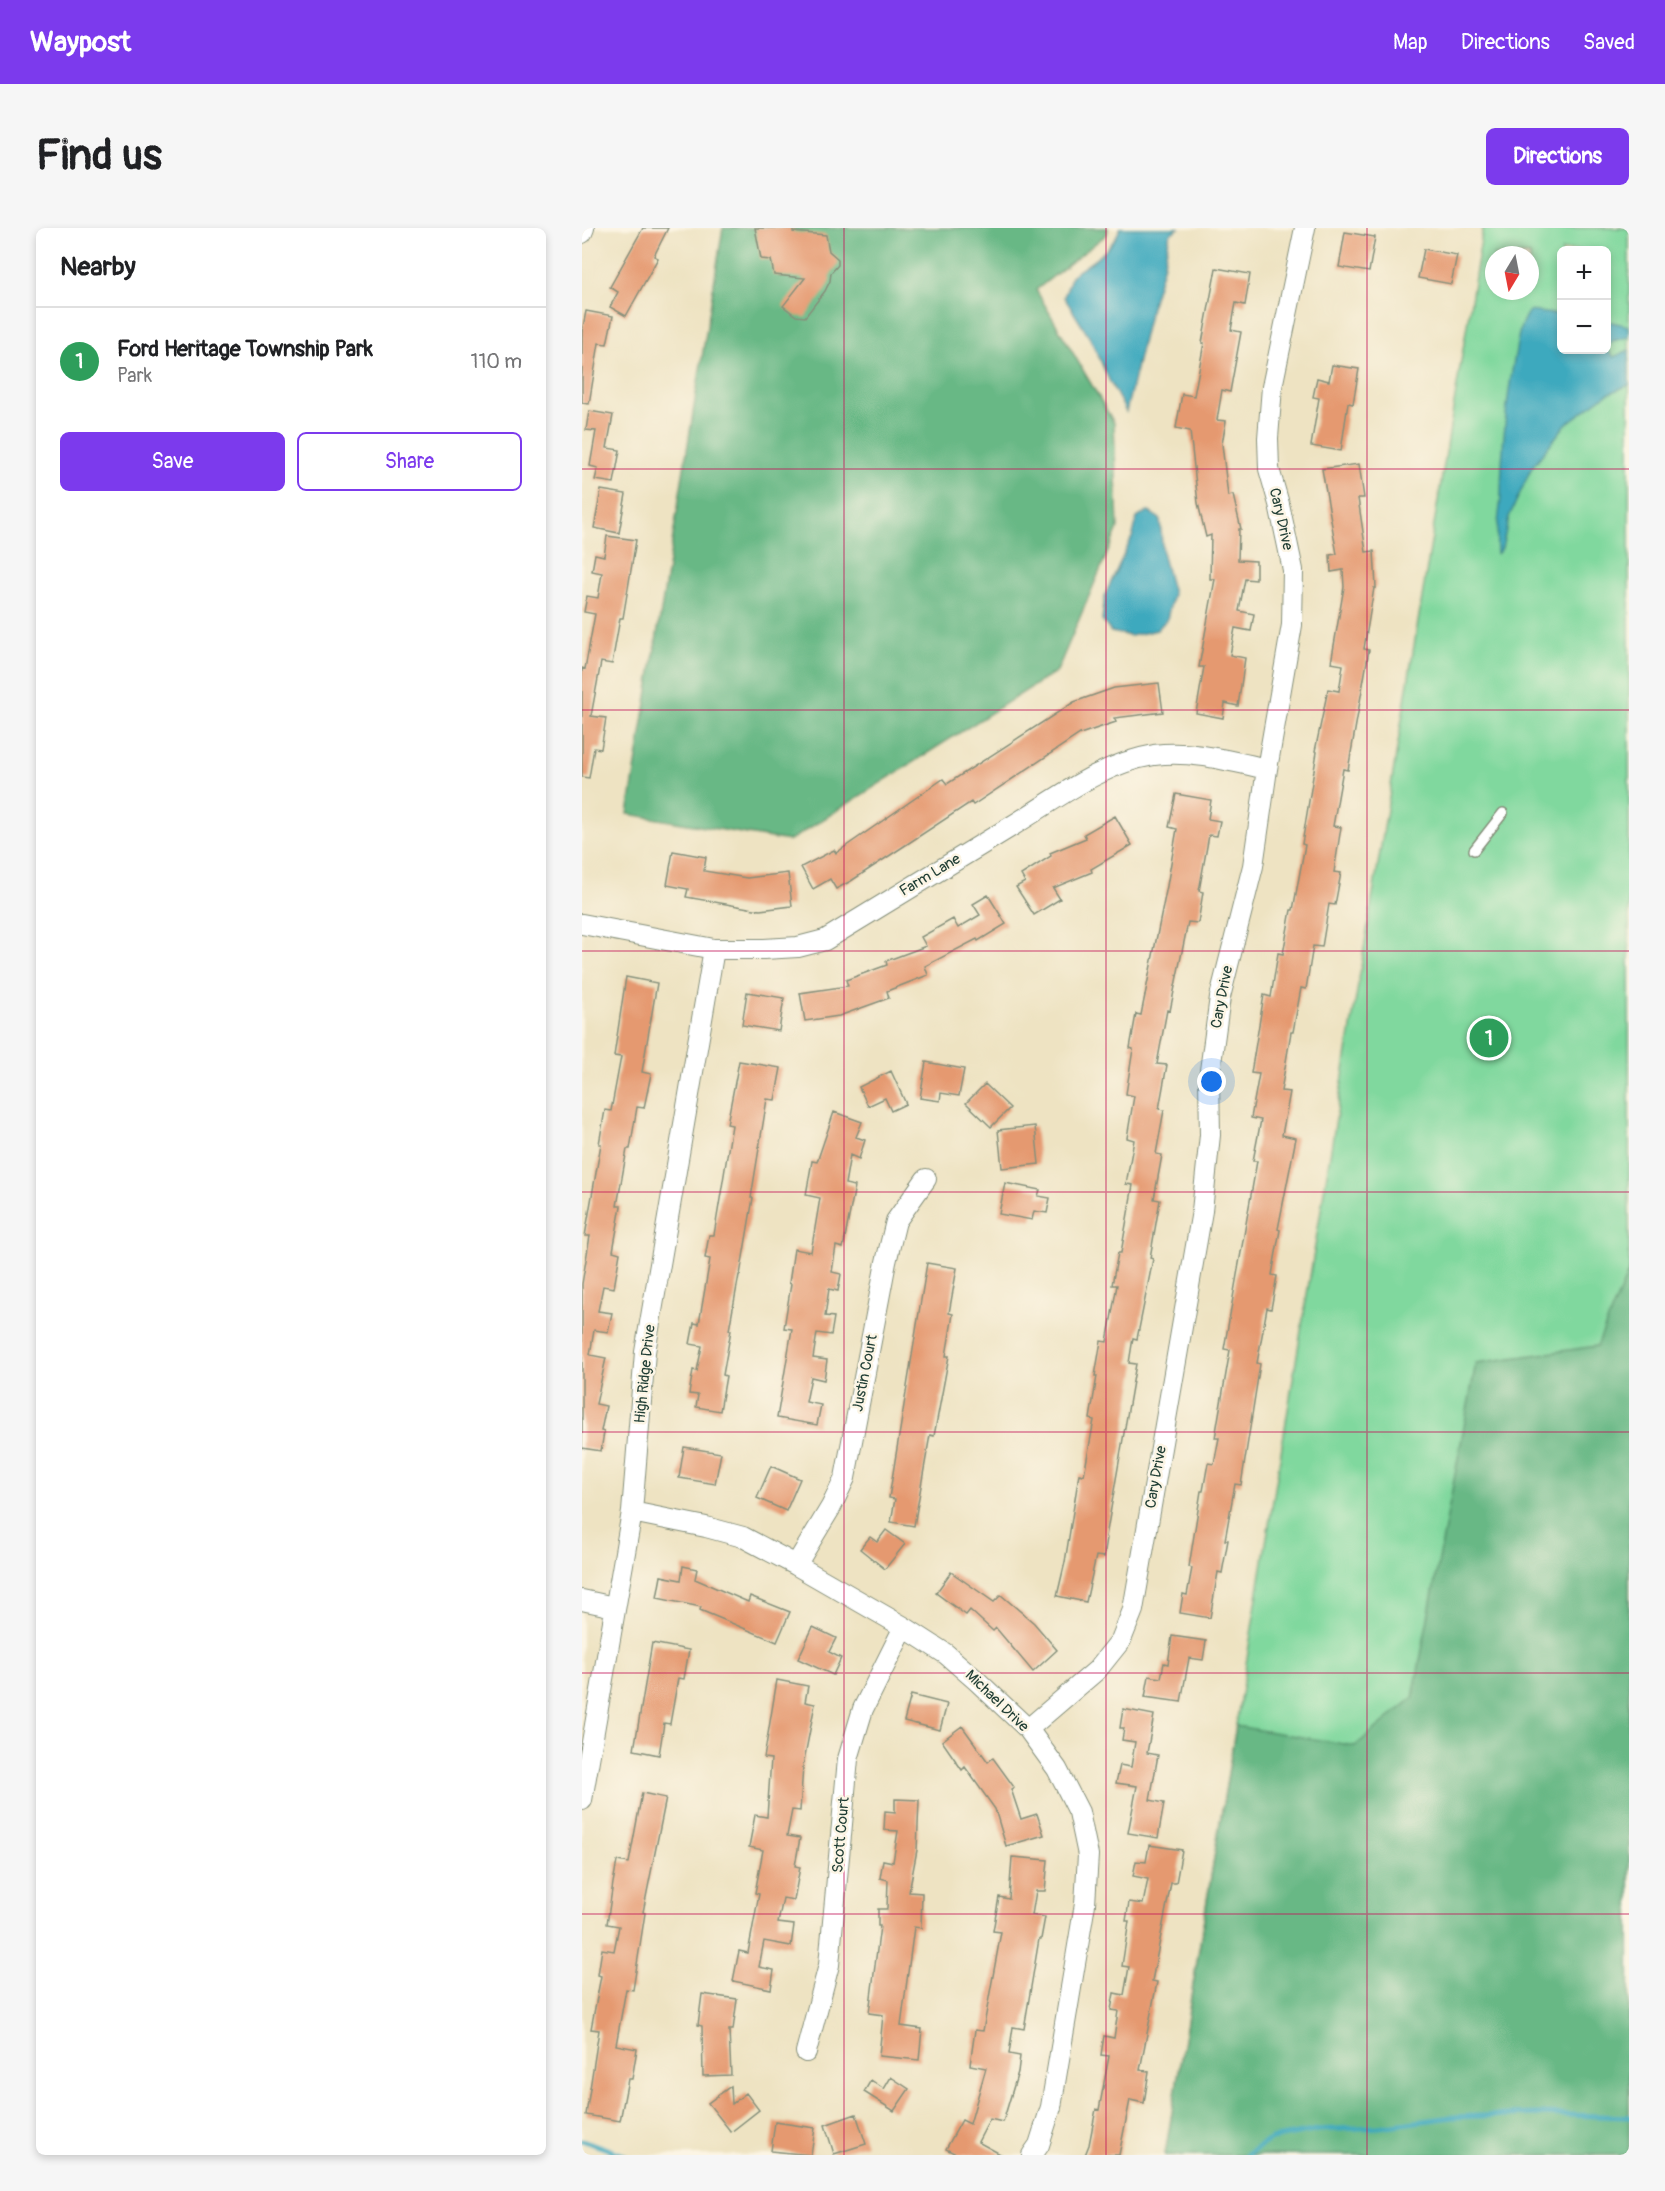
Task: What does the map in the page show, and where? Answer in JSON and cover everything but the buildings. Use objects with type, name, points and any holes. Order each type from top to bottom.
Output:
[{"type":"street","points":[[582,233],[584,228]]},
{"type":"street","name":"Cary Drive","points":[[1028,1729],[1097,1670],[1121,1640],[1133,1611],[1202,1211],[1210,1135],[1209,1078],[1220,997],[1253,866],[1292,625],[1293,570],[1269,469],[1268,438],[1272,387],[1305,228]]},
{"type":"street","name":"Farm Lane","points":[[582,924],[714,949],[798,947],[825,939],[1087,778],[1125,761],[1157,755],[1199,755],[1267,769]]},
{"type":"street","name":"High Ridge Drive","points":[[582,1800],[632,1512],[645,1352],[714,949]]},
{"type":"street","name":"Justin Court","points":[[796,1565],[831,1507],[845,1478],[886,1262],[896,1221],[926,1179]]},
{"type":"street","name":"Michael Drive","points":[[632,1512],[743,1537],[904,1627],[946,1654],[1028,1729],[1058,1769],[1079,1812],[1088,1855],[1085,1904],[1051,2107],[1039,2145],[1032,2155]]},
{"type":"street","points":[[582,1600],[614,1607]]},
{"type":"street","name":"Scott Court","points":[[806,2052],[829,1965],[848,1759],[863,1709],[904,1627]]},
{"type":"lane","points":[[1474,850],[1503,813]]},
{"type":"green space","points":[[723,228],[1108,228],[1107,234],[1036,290],[1114,423],[1118,528],[1057,671],[789,841],[628,814]]},
{"type":"green space","points":[[1483,228],[1629,228],[1629,2155],[1165,2155]]},
{"type":"green space","points":[[1629,1270],[1629,2155],[1165,2155],[1236,1726],[1355,1746],[1413,1698],[1476,1363],[1597,1346]]},
{"type":"water","points":[[1120,228],[1179,228],[1170,234],[1126,412],[1091,340],[1064,297],[1072,275],[1106,249],[1117,236]]},
{"type":"water","points":[[1529,311],[1557,314],[1557,354],[1611,354],[1614,357],[1629,350],[1629,385],[1607,394],[1566,424],[1532,467],[1509,517],[1502,548],[1497,554],[1503,441],[1512,372],[1523,321]]},
{"type":"water","points":[[1611,322],[1629,326],[1629,337],[1611,343]]},
{"type":"water","points":[[1148,511],[1160,519],[1163,556],[1173,594],[1167,619],[1157,630],[1131,636],[1111,632],[1102,620],[1105,595],[1133,535],[1137,518]]},
{"type":"waterway","points":[[1247,2155],[1271,2139],[1318,2130],[1379,2127],[1452,2117],[1538,2114],[1629,2117]]},
{"type":"waterway","points":[[582,2140],[624,2155]]},
{"type":"place","name":"Ford Heritage Township Park","points":[[1489,1038]]}]
